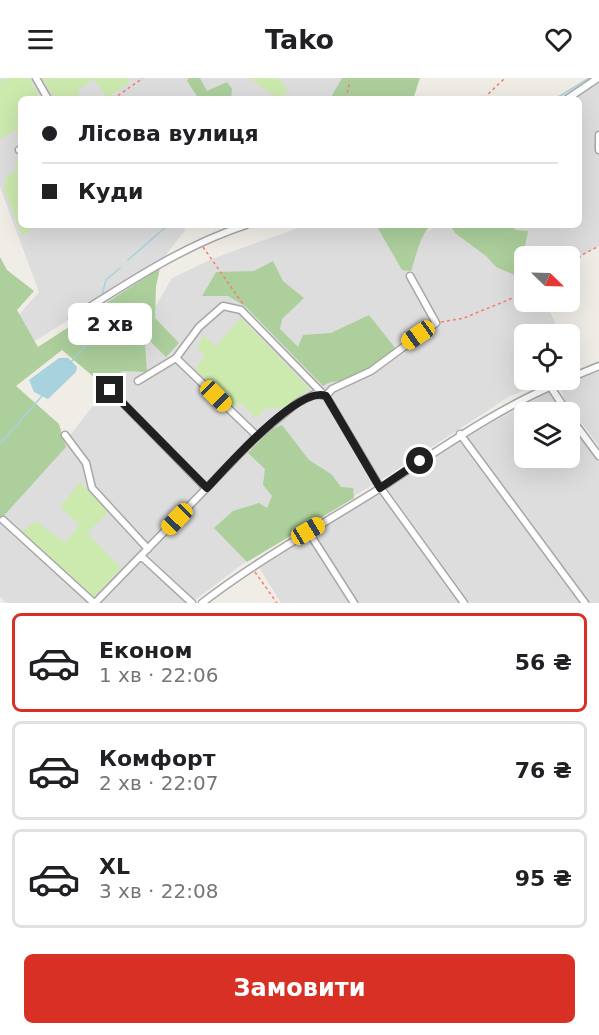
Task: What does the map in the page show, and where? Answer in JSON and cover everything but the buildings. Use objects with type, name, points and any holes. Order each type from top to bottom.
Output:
[{"type":"street","points":[[36,78],[46,96]]},
{"type":"street","points":[[573,96],[598,78]]},
{"type":"street","points":[[599,135],[599,150]]},
{"type":"street","points":[[72,318],[160,263],[199,243],[238,228]]},
{"type":"street","points":[[325,395],[332,388],[371,370],[436,322],[410,276]]},
{"type":"street","points":[[138,381],[176,358],[199,327],[223,306],[241,310],[325,395],[380,488],[464,603]]},
{"type":"street","points":[[176,358],[257,436]]},
{"type":"street","points":[[580,374],[599,366]]},
{"type":"street","points":[[110,390],[207,488]]},
{"type":"street","points":[[202,603],[250,566],[380,488],[460,434],[506,407],[542,390]]},
{"type":"street","points":[[3,520],[94,603],[257,436],[297,403],[315,394],[325,395]]},
{"type":"street","points":[[580,430],[599,456]]},
{"type":"street","points":[[460,434],[585,603]]},
{"type":"street","points":[[65,435],[86,462],[92,488],[148,549]]},
{"type":"street","points":[[308,531],[354,603]]},
{"type":"street","points":[[141,556],[192,603]]},
{"type":"path","points":[[117,96],[143,78]]},
{"type":"path","points":[[486,96],[505,78]]},
{"type":"path","points":[[347,96],[350,81]]},
{"type":"path","points":[[199,243],[239,295],[249,319]]},
{"type":"path","points":[[580,257],[599,246]]},
{"type":"path","points":[[436,322],[464,318],[514,298]]},
{"type":"path","points":[[250,566],[277,603]]},
{"type":"shaded area","points":[[0,78],[361,78],[353,96],[18,96],[18,228],[185,228],[185,230],[160,263],[30,344],[16,318],[39,292],[0,187]]},
{"type":"shaded area","points":[[599,78],[599,246],[580,257],[580,246],[514,246],[514,312],[550,312],[556,324],[514,324],[514,390],[525,390],[510,396],[384,478],[248,560],[191,603],[6,603],[0,597],[0,514],[71,434],[109,385],[172,278],[212,259],[298,228],[381,228],[396,246],[434,228],[582,228],[582,96],[573,96]]},
{"type":"shaded area","points":[[599,371],[599,446],[580,421],[580,402],[566,402],[561,390],[580,390],[580,379]]},
{"type":"shaded area","points":[[549,392],[556,402],[530,402]]},
{"type":"shaded area","points":[[514,411],[514,468],[580,468],[580,436],[599,462],[599,603],[589,603],[466,436]]},
{"type":"shaded area","points":[[459,441],[581,603],[470,603],[386,487]]},
{"type":"shaded area","points":[[380,492],[460,603],[281,603],[258,566]]},
{"type":"green space","points":[[6,78],[29,78],[38,96],[18,96],[18,134],[15,130],[0,139],[0,83]]},
{"type":"green space","points":[[42,78],[128,78],[130,82],[110,96],[106,96],[94,79],[78,90],[80,96],[52,96]]},
{"type":"green space","points":[[189,78],[200,78],[207,91],[227,82],[232,89],[231,96],[197,96],[187,81]]},
{"type":"green space","points":[[249,78],[278,78],[288,91],[282,96],[275,96]]},
{"type":"green space","points":[[342,78],[420,78],[414,96],[332,96]]},
{"type":"green space","points":[[18,160],[18,225],[4,189],[6,177],[17,170],[15,162]]},
{"type":"green space","points":[[19,228],[29,228],[30,231],[22,235]]},
{"type":"green space","points":[[378,228],[429,228],[421,239],[411,271],[402,270]]},
{"type":"green space","points":[[452,228],[515,228],[515,230],[528,231],[525,246],[514,246],[514,275],[496,267],[486,256],[455,233]]},
{"type":"green space","points":[[0,257],[7,270],[34,291],[17,310],[38,347],[160,268],[156,286],[155,318],[179,343],[166,357],[147,338],[145,344],[147,372],[123,371],[101,383],[62,350],[16,386],[59,424],[66,447],[0,520]]},
{"type":"green space","points":[[273,261],[283,281],[304,298],[282,319],[280,329],[298,347],[303,335],[331,333],[369,315],[396,349],[363,372],[349,379],[330,382],[323,386],[245,306],[228,296],[202,296],[216,272],[254,271]]},
{"type":"green space","points":[[241,318],[310,389],[283,408],[266,408],[256,418],[240,402],[234,407],[195,369],[205,356],[197,347],[204,335],[215,347]]},
{"type":"green space","points":[[282,425],[309,460],[331,474],[341,487],[353,488],[354,498],[247,562],[214,528],[233,511],[259,503],[267,508],[272,496],[263,485],[265,469],[248,453],[268,431]]},
{"type":"green space","points":[[80,482],[108,512],[87,533],[121,568],[94,597],[21,532],[36,521],[65,543],[79,525],[60,507]]},
{"type":"water","points":[[59,358],[68,358],[77,367],[76,372],[48,399],[34,392],[29,380]]},
{"type":"waterway","points":[[560,96],[589,78]]},
{"type":"waterway","points":[[128,260],[165,228]]},
{"type":"waterway","points":[[102,295],[106,280],[120,268]]},
{"type":"waterway","points":[[70,363],[91,340],[99,310]]},
{"type":"waterway","points":[[0,444],[42,396]]},
{"type":"route","points":[[110,390],[207,488],[257,436],[297,403],[315,394],[326,396],[380,488],[420,461]]}]
